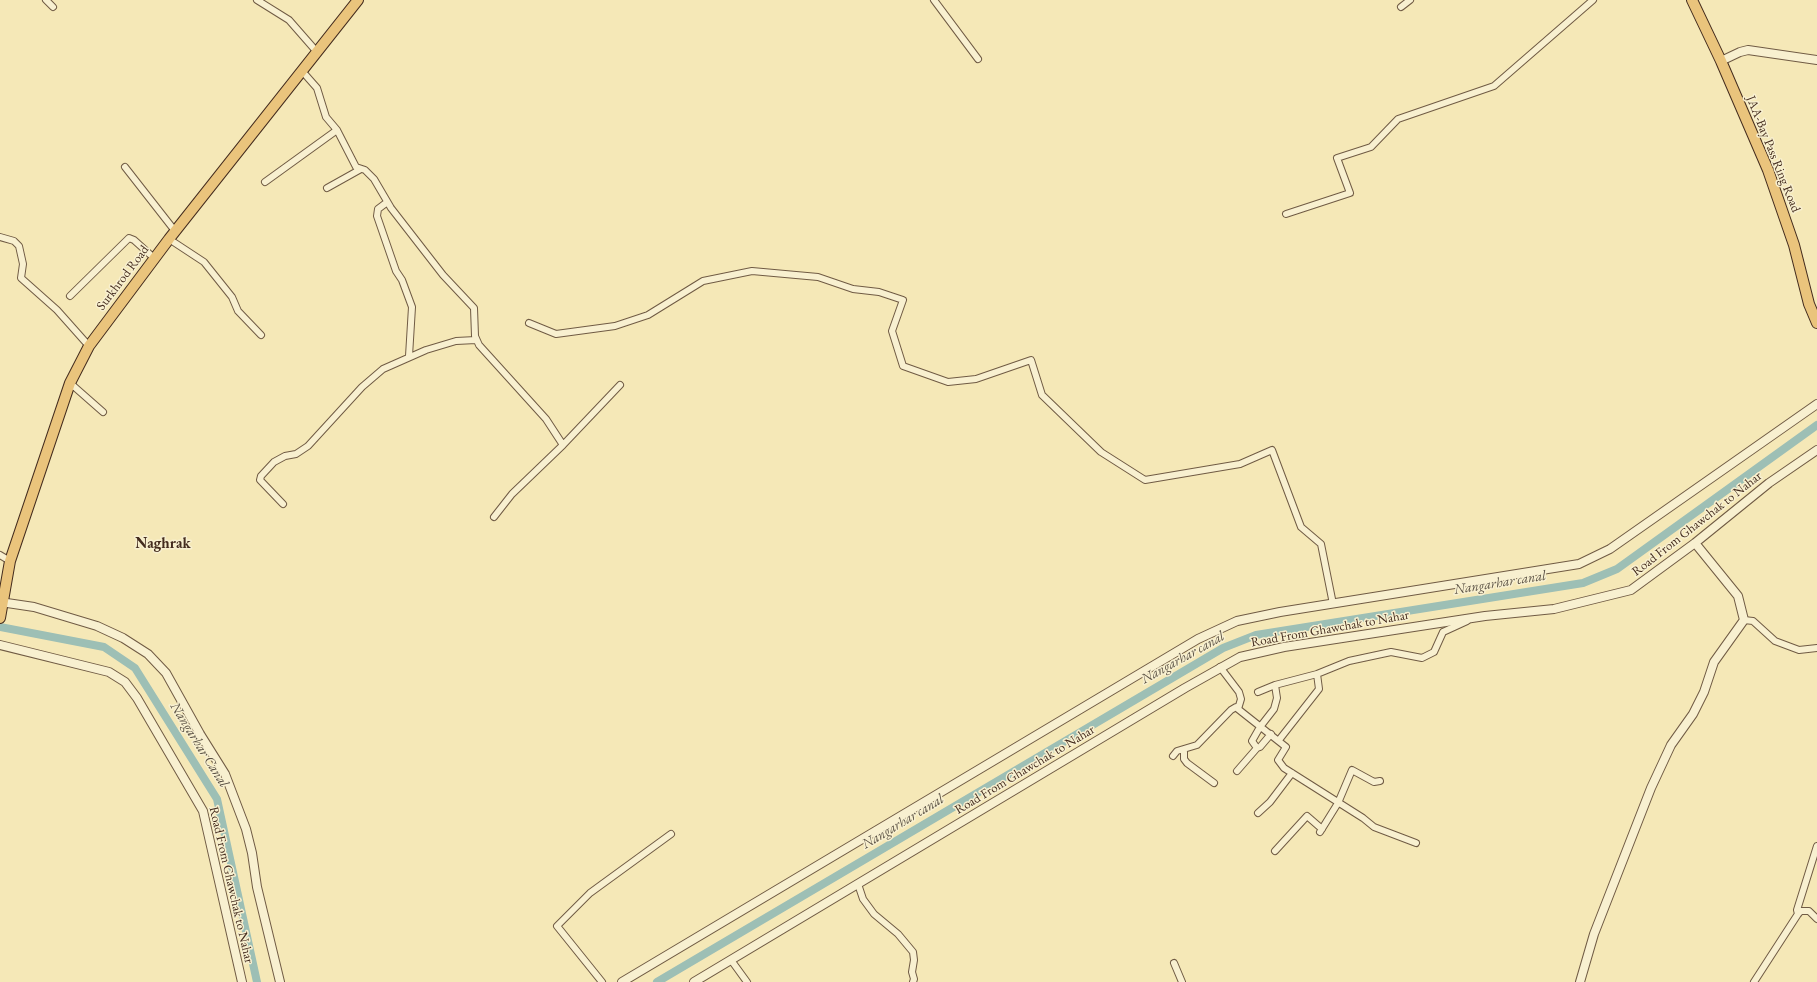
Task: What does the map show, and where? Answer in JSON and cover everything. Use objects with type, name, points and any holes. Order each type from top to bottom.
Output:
[{"type":"main road","name":"Surkhrod Road","points":[[0,618],[10,561],[70,383],[89,346],[154,258],[358,0]]},
{"type":"main road","name":"JAA-Bay Pass Ring Road","points":[[1692,0],[1768,170],[1794,245],[1809,304],[1817,323]]},
{"type":"street","points":[[46,0],[53,7]]},
{"type":"street","points":[[257,0],[289,20],[317,52]]},
{"type":"street","points":[[934,0],[978,59]]},
{"type":"street","points":[[1401,7],[1410,0]]},
{"type":"street","points":[[1286,214],[1350,193],[1337,158],[1371,147],[1398,118],[1494,86],[1593,0]]},
{"type":"street","points":[[1720,60],[1748,50],[1817,60]]},
{"type":"street","points":[[302,71],[317,88],[326,117],[337,130],[356,167],[368,172],[374,179],[386,203],[443,275],[474,308],[476,340],[490,359],[546,419],[563,445]]},
{"type":"street","points":[[265,182],[337,130]]},
{"type":"street","points":[[126,167],[172,235],[204,262],[232,297],[238,311],[261,335]]},
{"type":"street","points":[[327,188],[361,169]]},
{"type":"street","points":[[386,203],[378,208],[377,216],[396,271],[402,280],[412,307],[409,356]]},
{"type":"street","points":[[0,237],[14,242],[19,246],[23,264],[21,278],[57,310],[89,346]]},
{"type":"street","points":[[70,296],[130,238],[154,258]]},
{"type":"street","points":[[529,323],[556,334],[615,326],[648,315],[703,281],[752,271],[818,277],[853,289],[879,292],[903,300],[892,331],[903,366],[948,382],[976,379],[1031,360],[1042,394],[1102,452],[1145,480],[1240,464],[1272,450],[1301,528],[1322,544],[1333,604]]},
{"type":"street","points":[[283,504],[260,480],[261,476],[274,462],[284,456],[296,454],[308,446],[362,387],[383,369],[409,356],[456,341],[476,340]]},
{"type":"street","points":[[70,383],[103,412]]},
{"type":"street","points":[[494,517],[512,494],[563,445],[620,385]]},
{"type":"street","points":[[622,982],[1198,639],[1237,621],[1280,612],[1578,564],[1610,549],[1817,404]]},
{"type":"street","name":"Road From Ghawchak to Nahar","points":[[694,982],[1220,667],[1240,657],[1284,647],[1473,618],[1554,609],[1631,590],[1695,543],[1769,483],[1817,450]]},
{"type":"street","points":[[1580,982],[1594,934],[1651,788],[1671,745],[1693,714],[1704,692],[1714,662],[1744,620],[1738,596],[1695,543]]},
{"type":"street","points":[[0,555],[10,561]]},
{"type":"street","points":[[2,602],[34,607],[97,626],[123,638],[148,654],[166,673],[200,734],[225,774],[246,829],[252,853],[257,887],[280,982]]},
{"type":"street","points":[[1258,692],[1275,685],[1317,674],[1350,660],[1391,652],[1422,658],[1434,652],[1443,632],[1473,618]]},
{"type":"street","points":[[1744,620],[1753,622],[1775,641],[1798,650],[1817,648]]},
{"type":"street","name":"Road From Ghawchak to Nahar","points":[[0,645],[109,672],[125,682],[137,698],[203,811],[242,982]]},
{"type":"street","points":[[1220,667],[1239,692],[1241,698],[1238,708]]},
{"type":"street","points":[[1279,740],[1319,690],[1317,674]]},
{"type":"street","points":[[1257,748],[1252,741],[1260,727],[1274,709],[1277,698],[1275,685]]},
{"type":"street","points":[[1173,756],[1177,751],[1196,745],[1231,710],[1236,707],[1238,708]]},
{"type":"street","points":[[1238,708],[1286,747],[1278,760],[1284,768],[1363,818],[1374,827],[1416,843]]},
{"type":"street","points":[[1237,771],[1271,734]]},
{"type":"street","points":[[1184,749],[1184,759],[1187,763],[1214,783]]},
{"type":"street","points":[[1275,851],[1307,816],[1321,830],[1338,803],[1352,770],[1374,782],[1380,781]]},
{"type":"street","points":[[1258,813],[1270,802],[1292,773]]},
{"type":"street","points":[[602,982],[557,926],[590,893],[671,834]]},
{"type":"street","points":[[1798,914],[1797,910],[1817,846]]},
{"type":"street","points":[[858,884],[863,899],[874,914],[898,934],[913,952],[913,982]]},
{"type":"street","points":[[1754,982],[1798,914],[1800,912],[1809,911],[1817,916]]},
{"type":"street","points":[[731,960],[747,982]]},
{"type":"street","points":[[1174,963],[1182,982]]},
{"type":"waterway","name":"Nangarhar canal","points":[[657,982],[1223,648],[1256,635],[1583,583],[1617,569],[1817,425]]},
{"type":"waterway","name":"Nangarhar Canal","points":[[0,627],[104,647],[135,668],[217,799],[257,982]]},
{"type":"district","name":"Naghrak","points":[[163,544]]}]
